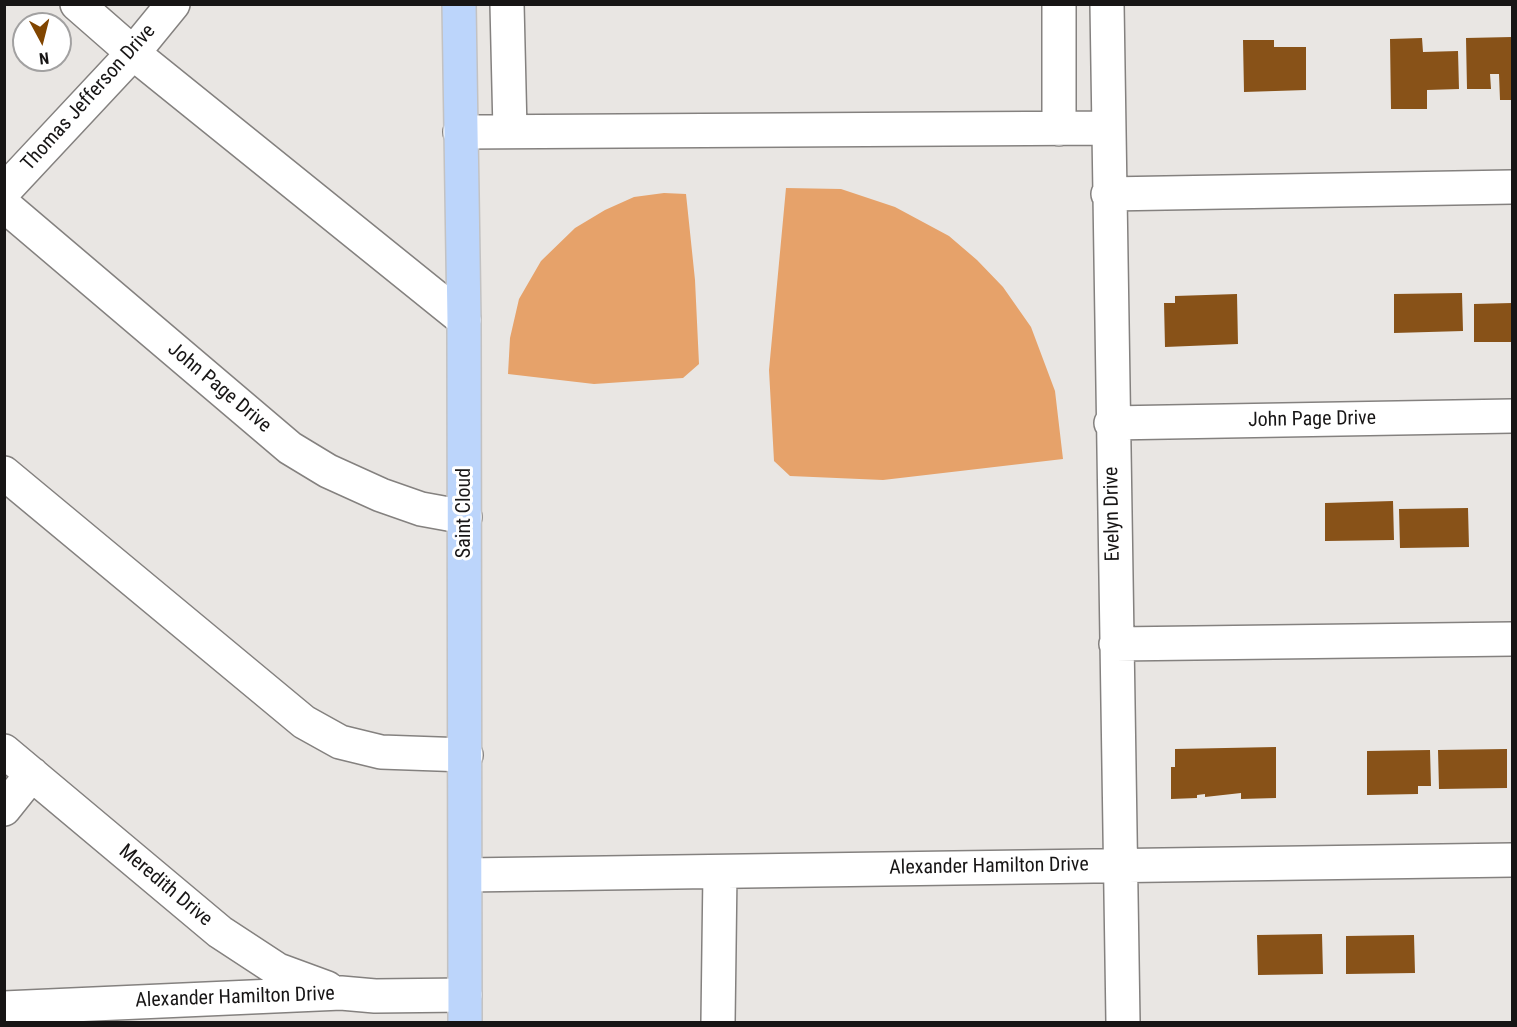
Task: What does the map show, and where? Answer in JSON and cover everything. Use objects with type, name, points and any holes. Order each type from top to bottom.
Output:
[{"type":"main road","name":"Saint Cloud","points":[[459,4],[464,320],[465,1009]]},
{"type":"street","points":[[77,4],[133,53],[464,320]]},
{"type":"street","name":"Thomas Jefferson Drive","points":[[4,191],[133,53],[173,4]]},
{"type":"street","points":[[507,4],[510,131]]},
{"type":"street","points":[[1059,4],[1059,129]]},
{"type":"street","name":"Evelyn Drive","points":[[1107,4],[1111,423],[1122,1023]]},
{"type":"street","points":[[460,132],[1108,128]]},
{"type":"street","points":[[1108,194],[1512,187]]},
{"type":"street","name":"John Page Drive","points":[[4,205],[290,448],[328,471],[381,495],[421,509],[465,517]]},
{"type":"street","name":"John Page Drive","points":[[1111,423],[1512,416]]},
{"type":"street","points":[[4,473],[304,722],[340,742],[381,752],[466,755]]},
{"type":"street","points":[[1116,644],[1512,639]]},
{"type":"street","name":"Meredith Drive","points":[[4,751],[220,932],[278,970],[341,993]]},
{"type":"street","points":[[4,809],[32,774]]},
{"type":"street","name":"Alexander Hamilton Drive","points":[[466,875],[1512,860]]},
{"type":"street","points":[[718,1023],[720,872]]},
{"type":"street","name":"Alexander Hamilton Drive","points":[[4,1008],[341,993],[465,1009]]},
{"type":"shaded area","points":[[786,188],[841,189],[895,207],[949,236],[977,260],[1003,287],[1031,327],[1055,391],[1063,459],[883,480],[790,476],[774,461],[769,370]]},
{"type":"shaded area","points":[[664,193],[686,194],[695,280],[699,364],[683,378],[594,384],[508,374],[510,338],[519,299],[541,261],[575,228],[605,210],[634,197]]},
{"type":"building","points":[[1512,37],[1512,100],[1500,100],[1499,74],[1490,74],[1491,89],[1467,89],[1466,38]]},
{"type":"building","points":[[1422,38],[1423,52],[1458,51],[1459,89],[1427,90],[1427,109],[1391,109],[1390,39]]},
{"type":"building","points":[[1243,40],[1274,40],[1274,47],[1306,47],[1306,90],[1244,92]]},
{"type":"building","points":[[1462,293],[1463,331],[1394,333],[1394,294]]},
{"type":"building","points":[[1237,294],[1238,344],[1165,347],[1164,303],[1175,303],[1175,296]]},
{"type":"building","points":[[1512,303],[1512,342],[1474,342],[1474,304]]},
{"type":"building","points":[[1393,501],[1394,540],[1325,541],[1325,503]]},
{"type":"building","points":[[1468,508],[1469,547],[1400,548],[1399,509]]},
{"type":"building","points":[[1276,747],[1276,798],[1241,799],[1241,793],[1205,797],[1205,794],[1197,795],[1197,798],[1171,799],[1171,767],[1175,767],[1175,749]]},
{"type":"building","points":[[1507,749],[1507,788],[1439,789],[1438,750]]},
{"type":"building","points":[[1430,750],[1431,786],[1418,786],[1418,794],[1367,795],[1367,751]]},
{"type":"building","points":[[1322,934],[1323,974],[1258,975],[1257,935]]},
{"type":"building","points":[[1414,935],[1415,973],[1346,974],[1346,936]]}]
